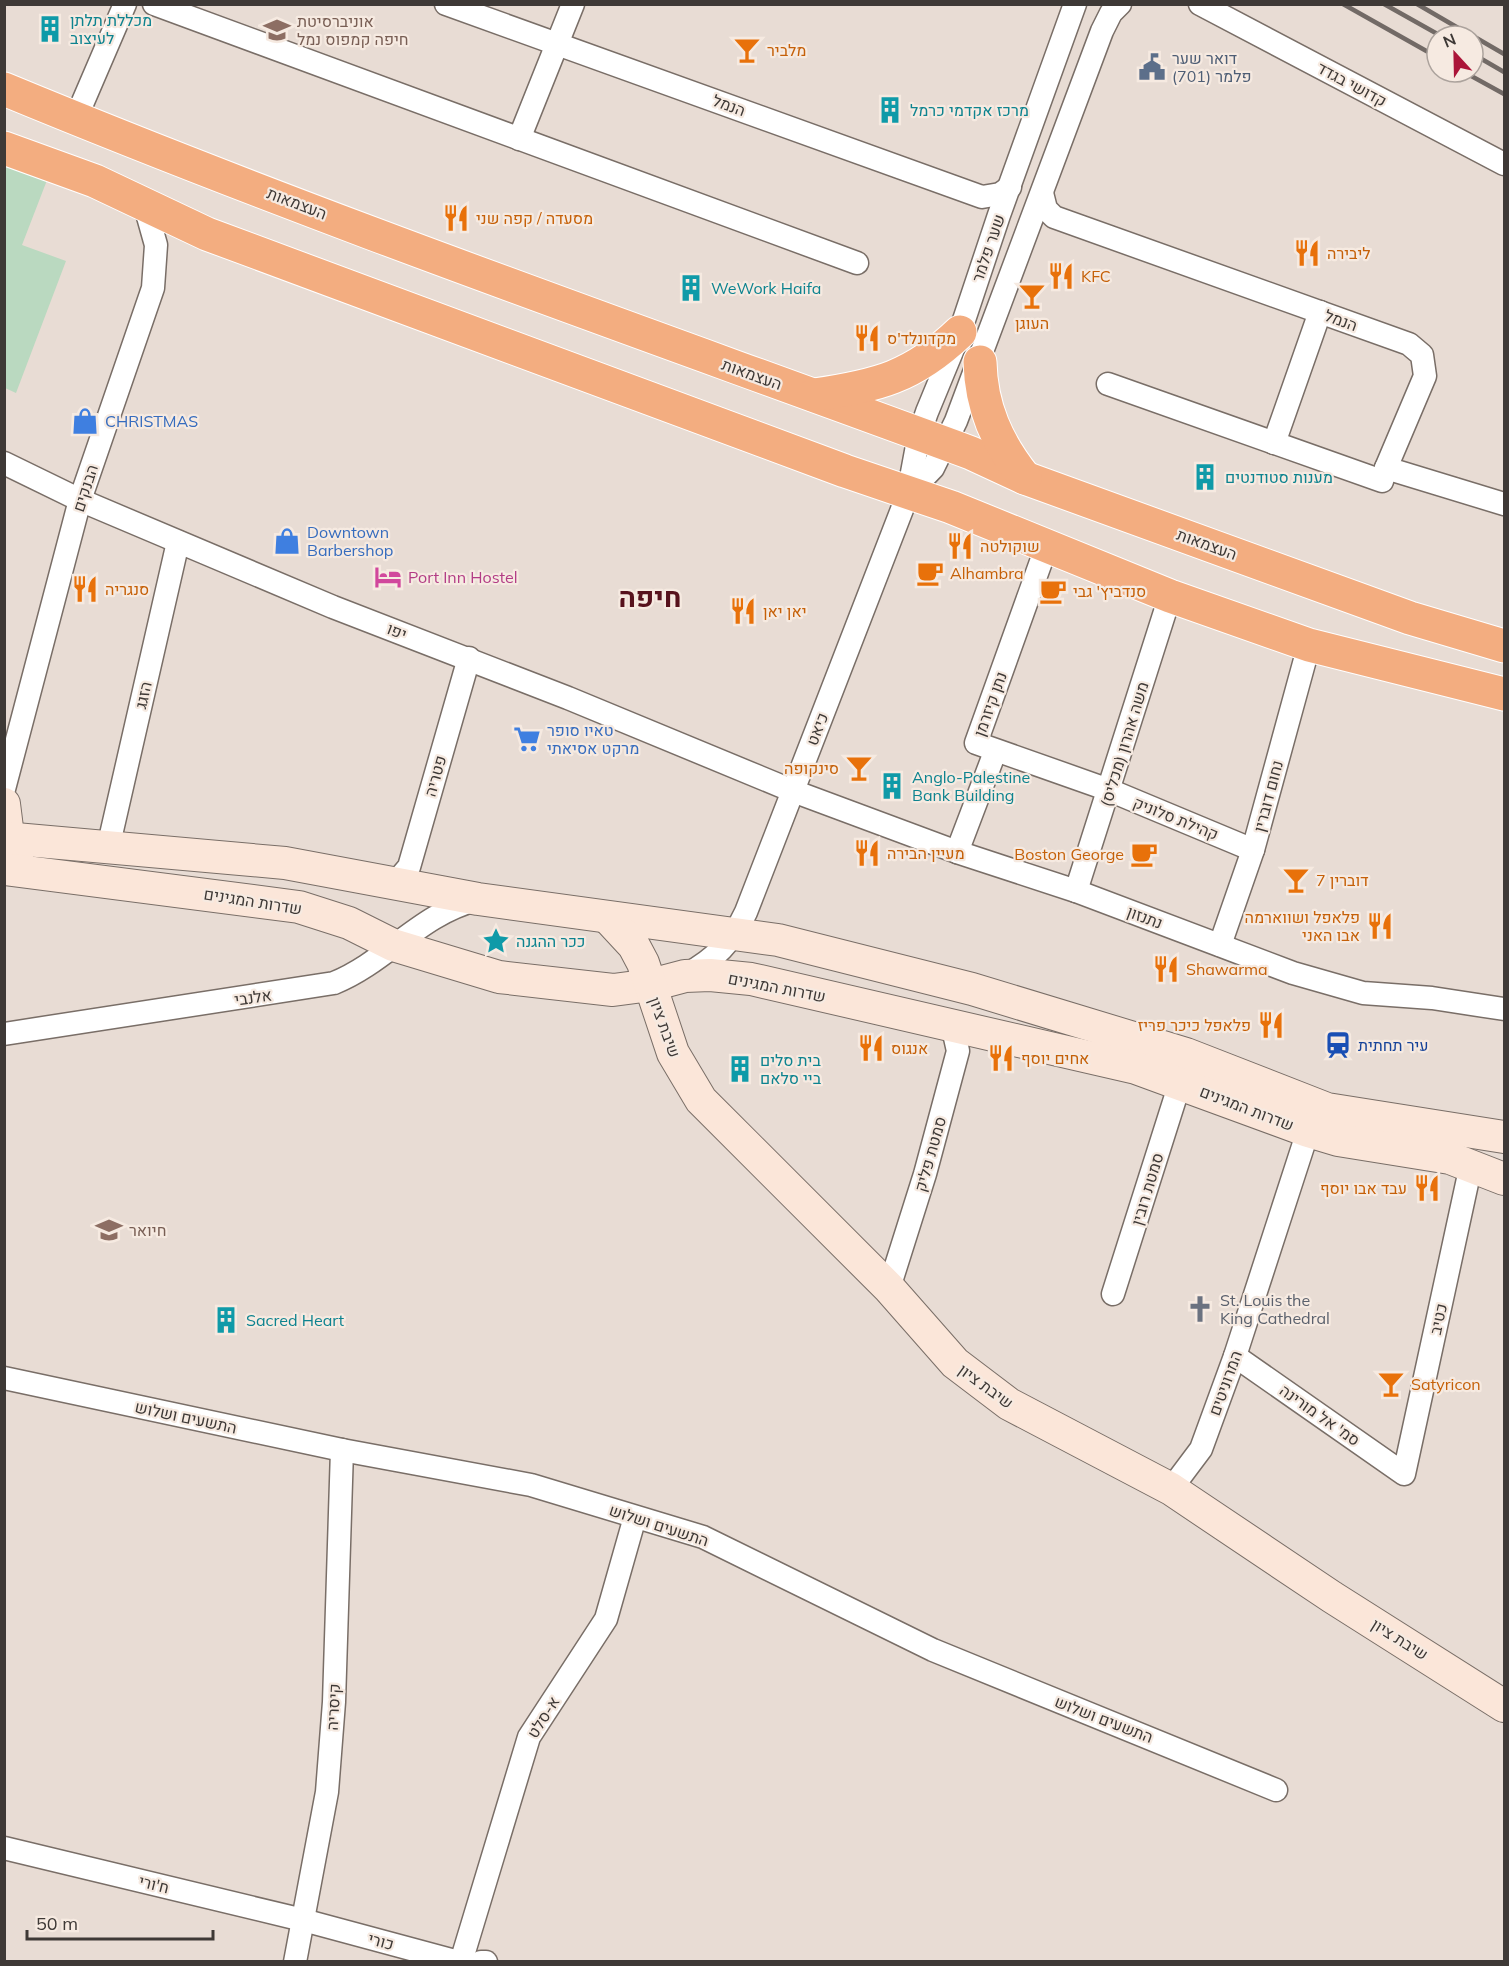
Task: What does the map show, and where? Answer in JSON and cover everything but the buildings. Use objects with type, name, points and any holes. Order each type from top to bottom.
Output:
[{"type":"highway","name":"העצמאות","points":[[4,89],[809,395],[933,449],[1025,478],[1410,618],[1504,646]]},
{"type":"highway","points":[[4,148],[130,196],[207,234],[1047,545],[1170,596],[1309,645],[1504,694]]},
{"type":"highway","points":[[809,395],[860,388],[895,377],[922,364],[960,332]]},
{"type":"highway","points":[[980,362],[981,386],[993,427],[1012,461],[1025,478]]},
{"type":"street","points":[[76,118],[124,4]]},
{"type":"street","points":[[154,4],[857,263]]},
{"type":"street","name":"הנמל","points":[[446,4],[982,197],[1000,194],[1010,187]]},
{"type":"street","points":[[519,139],[573,4]]},
{"type":"street","name":"שער פלמר","points":[[933,449],[960,332],[1075,4]]},
{"type":"street","name":"שער פלמר","points":[[908,494],[980,362],[1102,31],[1111,13],[1120,4]]},
{"type":"street","name":"קדושי בגדד","points":[[1200,4],[1504,164]]},
{"type":"street","name":"הנמל","points":[[1042,192],[1046,209],[1054,217],[1409,344],[1422,355],[1425,376],[1386,468]]},
{"type":"street","name":"הבנקים","points":[[4,789],[80,500],[153,288],[156,245],[153,228],[147,213],[130,196]]},
{"type":"street","points":[[1274,443],[1320,312]]},
{"type":"street","points":[[1108,384],[1382,481],[1386,468],[1504,504]]},
{"type":"street","name":"כיאט","points":[[685,976],[710,962],[736,933],[794,791],[908,494],[933,449]]},
{"type":"street","name":"יפו","points":[[4,463],[80,500],[333,607],[469,658],[794,791]]},
{"type":"street","name":"הזגג","points":[[108,848],[178,542]]},
{"type":"street","name":"נתן קיזרמן","points":[[957,852],[995,752],[976,743],[1047,545]]},
{"type":"street","name":"משה אהרון (מכליס)","points":[[1076,891],[1170,596]]},
{"type":"street","name":"נחום דוברין","points":[[1220,945],[1253,850],[1309,645]]},
{"type":"street","name":"פטריה","points":[[389,884],[397,881],[409,867],[469,658]]},
{"type":"street","name":"קהילת סלוניק","points":[[995,752],[1109,790],[1253,850]]},
{"type":"street","name":"נתנזון","points":[[794,791],[957,852],[1076,891],[1293,973],[1363,993],[1432,998],[1504,1009]]},
{"type":"street","points":[[4,804],[11,854]]},
{"type":"street","name":"שדרות המגינים","points":[[11,854],[108,848],[285,863],[478,899],[609,919],[778,940],[984,993],[1186,1054],[1327,1109],[1504,1137]]},
{"type":"street","name":"שדרות המגינים","points":[[11,854],[299,907],[349,923],[393,945],[499,977],[613,990],[651,985],[685,976],[710,975],[751,979],[1136,1068],[1308,1131],[1471,1165],[1504,1179]]},
{"type":"street","name":"אלנבי","points":[[4,1034],[334,983],[356,975],[436,915],[478,899]]},
{"type":"street","name":"שיבת ציון","points":[[609,919],[634,946],[651,985],[673,1053],[701,1100],[889,1288],[955,1364],[1009,1404],[1171,1489],[1332,1598],[1504,1706]]},
{"type":"street","name":"סמטת פליק","points":[[889,1288],[925,1174],[958,1051],[954,1033],[942,1024]]},
{"type":"street","name":"סמטת רובין","points":[[1113,1294],[1180,1083]]},
{"type":"street","name":"המרוניטים","points":[[1171,1489],[1201,1449],[1235,1356],[1308,1131]]},
{"type":"street","name":"כטיב","points":[[1404,1474],[1471,1165]]},
{"type":"street","name":"סמ' אל מורינה","points":[[1235,1356],[1404,1474]]},
{"type":"street","name":"התשעים ושלוש","points":[[4,1378],[342,1450],[531,1485],[703,1537],[933,1650],[1276,1790]]},
{"type":"street","name":"קיסריה","points":[[296,1962],[327,1792],[334,1702],[342,1450]]},
{"type":"street","name":"א-סלט","points":[[460,1962],[529,1737],[606,1619],[635,1517]]},
{"type":"street","name":"ח'ורי","points":[[4,1848],[303,1920]]},
{"type":"street","name":"כורי","points":[[303,1920],[460,1962]]},
{"type":"street","points":[[481,1962],[486,1962]]},
{"type":"green space","points":[[4,157],[49,175],[22,245],[66,261],[16,393],[5,388]]},
{"type":"railway","points":[[1343,4],[1425,50]]},
{"type":"railway","points":[[1384,4],[1425,27]]},
{"type":"railway","points":[[1417,4],[1451,24]]},
{"type":"railway","points":[[1485,43],[1504,54]]},
{"type":"railway","points":[[1485,61],[1504,72]]},
{"type":"railway","points":[[1485,84],[1504,94]]},
{"type":"place","name":"מכללת תלתן לעיצוב","points":[[50,29]]},
{"type":"place","name":"אוניברסיטת חיפה קמפוס נמל","points":[[277,30]]},
{"type":"place","name":"מלביר","points":[[747,50]]},
{"type":"place","name":"דואר שער פלמר (701)","points":[[1152,67]]},
{"type":"place","name":"מרכז אקדמי כרמל","points":[[890,110]]},
{"type":"place","name":"מסעדה / קפה שני","points":[[456,218]]},
{"type":"place","name":"ליבירה","points":[[1307,253]]},
{"type":"place","name":"KFC","points":[[1061,276]]},
{"type":"place","name":"WeWork Haifa","points":[[691,288]]},
{"type":"place","name":"העוגן","points":[[1032,296]]},
{"type":"place","name":"מקדונלד'ס","points":[[867,338]]},
{"type":"place","name":"CHRISTMAS","points":[[85,421]]},
{"type":"place","name":"מענות סטודנטים","points":[[1205,477]]},
{"type":"place","name":"Downtown Barbershop","points":[[287,541]]},
{"type":"place","name":"שוקולטה","points":[[960,546]]},
{"type":"place","name":"Alhambra","points":[[930,573]]},
{"type":"place","name":"Port Inn Hostel","points":[[388,577]]},
{"type":"place","name":"סנגריה","points":[[85,589]]},
{"type":"place","name":"סנדביץ' גבי","points":[[1053,591]]},
{"type":"place","name":"יאן יאן","points":[[743,611]]},
{"type":"place","name":"טאיו סופר מרקט אסיאתי","points":[[527,739]]},
{"type":"place","name":"סינקופה","points":[[859,768]]},
{"type":"place","name":"Anglo-Palestine Bank Building","points":[[892,786]]},
{"type":"place","name":"מעיין הבירה","points":[[867,853]]},
{"type":"place","name":"Boston George","points":[[1144,854]]},
{"type":"place","name":"דוברין 7","points":[[1296,880]]},
{"type":"place","name":"פלאפל ושווארמה אבו האני","points":[[1380,926]]},
{"type":"place","name":"ככר ההגנה","points":[[496,941]]},
{"type":"place","name":"Shawarma","points":[[1166,969]]},
{"type":"place","name":"פלאפל כיכר פריז","points":[[1271,1025]]},
{"type":"place","name":"עיר תחתית","points":[[1338,1045]]},
{"type":"place","name":"אנגוס","points":[[871,1048]]},
{"type":"place","name":"אחים יוסף","points":[[1001,1058]]},
{"type":"place","name":"בית סלים ביי סלאם","points":[[740,1069]]},
{"type":"place","name":"עבד אבו יוסף","points":[[1427,1188]]},
{"type":"place","name":"חיואר","points":[[109,1230]]},
{"type":"place","name":"St. Louis the King Cathedral","points":[[1200,1309]]},
{"type":"place","name":"Sacred Heart","points":[[226,1320]]},
{"type":"place","name":"Satyricon","points":[[1391,1384]]},
{"type":"district","name":"חיפה","points":[[650,596]]}]
